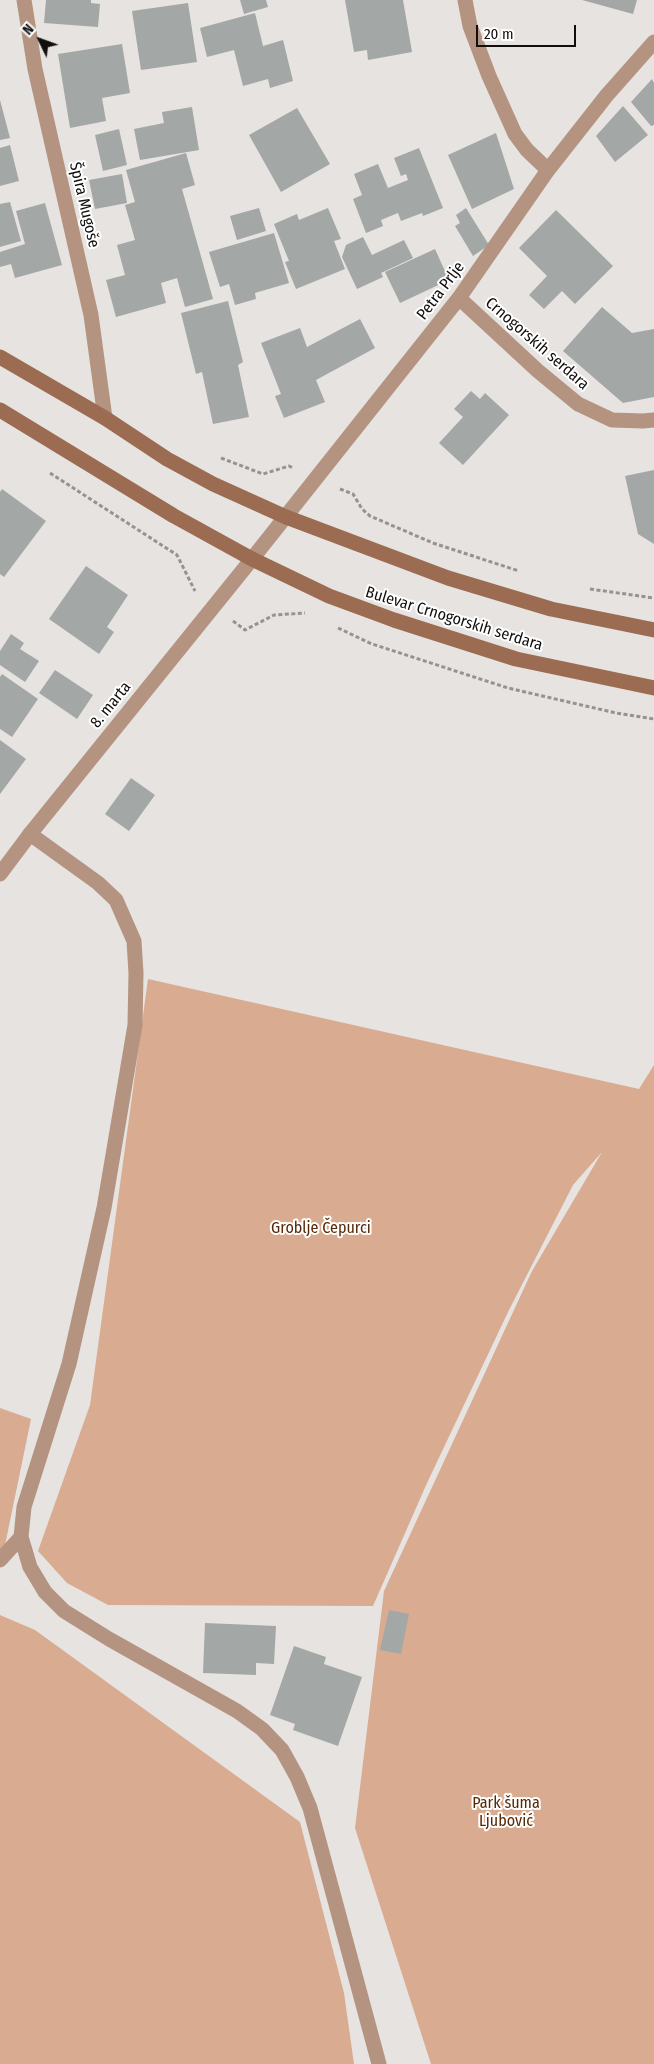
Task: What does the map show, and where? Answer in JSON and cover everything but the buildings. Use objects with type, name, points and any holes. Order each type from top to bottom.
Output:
[{"type":"main road","points":[[0,357],[105,418],[167,459],[213,484],[286,517],[448,578],[552,609],[654,630]]},
{"type":"main road","name":"Bulevar Crnogorskih serdara","points":[[0,410],[138,495],[252,559],[328,596],[516,660],[654,688]]},
{"type":"street","name":"Špira Mugoše","points":[[24,0],[37,78],[91,314],[105,418]]},
{"type":"street","points":[[465,0],[470,26],[489,76],[515,134],[527,150],[548,170]]},
{"type":"street","name":"Petra Prlje","points":[[252,559],[459,298],[548,170],[607,95],[654,42]]},
{"type":"street","name":"Crnogorskih serdara","points":[[459,298],[538,371],[578,404],[612,420],[654,420]]},
{"type":"street","name":"8. marta","points":[[0,874],[30,834],[252,559]]},
{"type":"street","points":[[30,834],[98,883],[116,900],[134,941],[136,973],[135,1025],[104,1208],[69,1364],[24,1507],[21,1537],[30,1567],[35,1576],[45,1592],[64,1611],[109,1639],[236,1711],[262,1729],[282,1750],[297,1777],[310,1808],[379,2064]]},
{"type":"street","points":[[0,1560],[21,1537]]},
{"type":"path","points":[[48,471],[177,554],[194,590]]},
{"type":"path","points":[[362,509],[370,516],[433,543],[528,574]]},
{"type":"path","points":[[585,588],[654,598]]},
{"type":"path","points":[[245,630],[274,616],[305,613],[314,617]]},
{"type":"path","points":[[330,624],[372,644],[508,688],[616,713],[654,719]]},
{"type":"green space","points":[[148,979],[639,1089],[654,1065],[654,2064],[431,2064],[355,1828],[384,1591],[532,1271],[602,1152],[573,1185],[509,1310],[427,1483],[373,1606],[108,1605],[67,1583],[38,1551],[90,1405]]},
{"type":"green space","points":[[0,1408],[31,1419],[0,1565]]},
{"type":"green space","points":[[0,1615],[35,1630],[300,1822],[344,1993],[354,2064],[0,2064]]},
{"type":"park label","name":"Groblje Čepurci","points":[[321,1229]]},
{"type":"park label","name":"Park šuma Ljubović","points":[[506,1813]]}]
